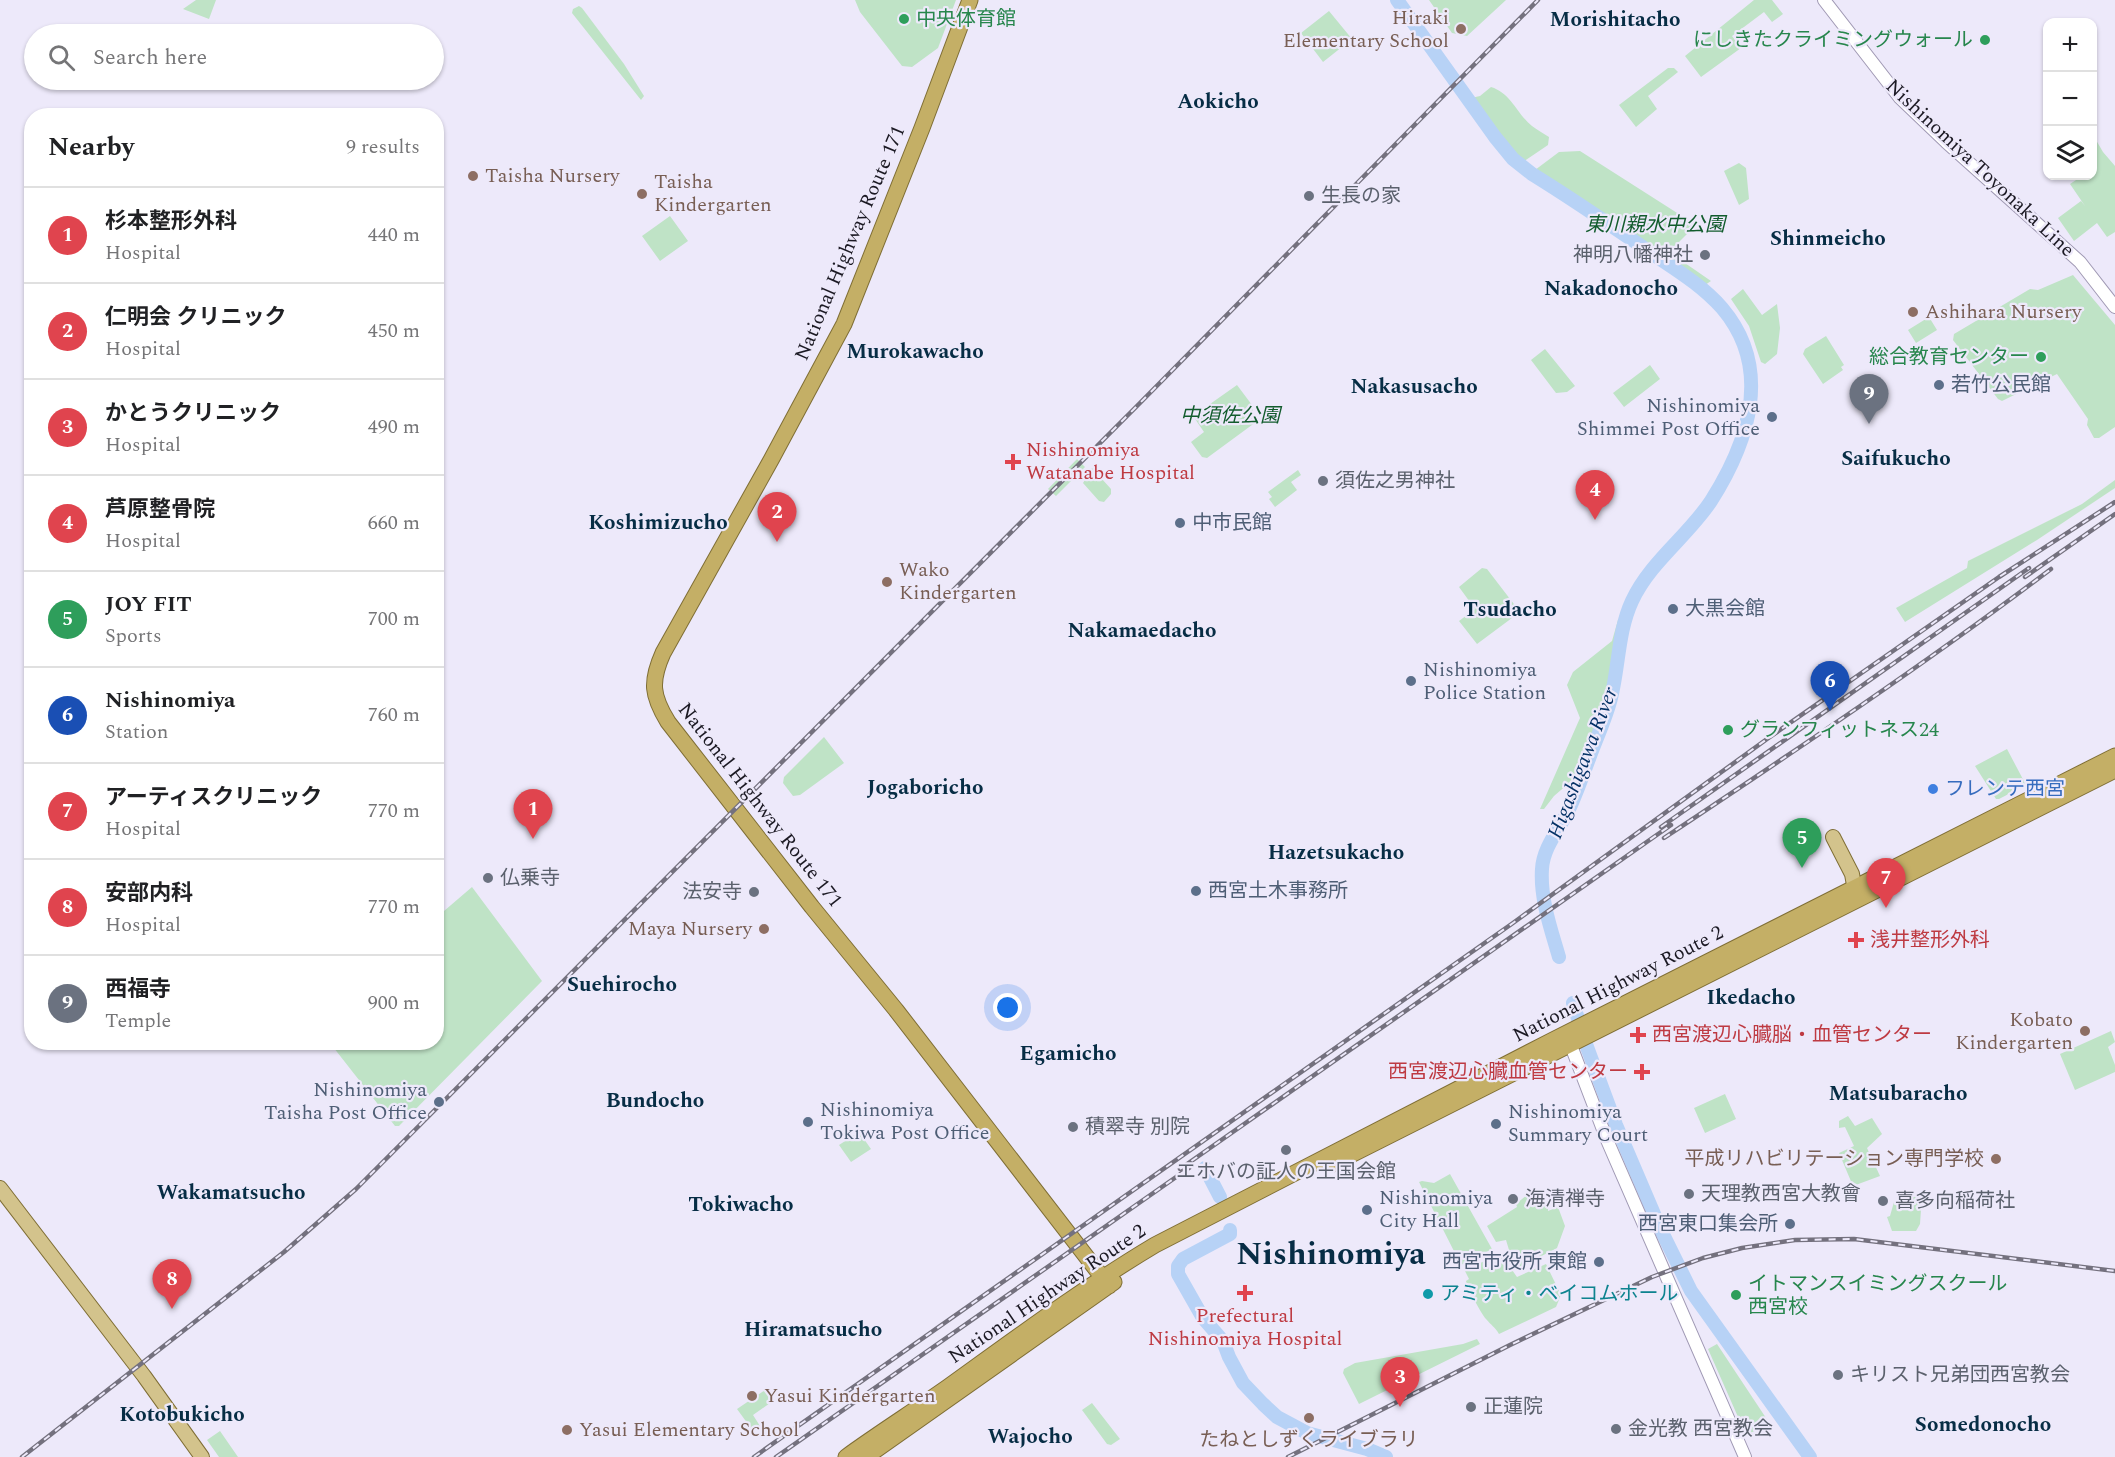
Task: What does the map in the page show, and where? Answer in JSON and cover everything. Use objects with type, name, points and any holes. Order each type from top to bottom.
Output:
[{"type":"highway","name":"National Highway Route 171","points":[[970,0],[844,324],[663,653],[655,674],[654,691],[660,709],[668,722],[1024,1173],[1106,1282]]},
{"type":"highway","name":"National Highway Route 2","points":[[1856,894],[2115,756]]},
{"type":"highway","name":"National Highway Route 2","points":[[866,1457],[1166,1239],[1856,894],[2115,770]]},
{"type":"highway","name":"National Highway Route 2","points":[[846,1457],[1106,1282]]},
{"type":"main road","name":"Nishinomiya Toyonaka Line","points":[[1824,0],[1900,98],[1944,141],[2080,262],[2115,307]]},
{"type":"main road","points":[[1830,839],[1856,894]]},
{"type":"main road","points":[[1578,1034],[1611,1150],[1744,1457]]},
{"type":"main road","points":[[0,1188],[144,1376],[202,1457]]},
{"type":"green space","points":[[196,0],[216,0],[209,19],[183,9]]},
{"type":"green space","points":[[855,0],[956,0],[938,48],[912,67],[902,66],[860,12]]},
{"type":"green space","points":[[1429,0],[1506,0],[1467,36],[1452,33]]},
{"type":"green space","points":[[1754,0],[1772,0],[1783,14],[1772,22],[1764,12],[1732,36],[1741,48],[1701,77],[1685,56]]},
{"type":"green space","points":[[579,6],[624,64],[644,96],[641,100],[572,13],[573,9]]},
{"type":"green space","points":[[1329,11],[1352,39],[1323,62],[1301,33]]},
{"type":"green space","points":[[1668,68],[1674,68],[1678,72],[1648,96],[1657,109],[1636,127],[1619,105]]},
{"type":"green space","points":[[1491,87],[1504,94],[1527,121],[1549,137],[1548,145],[1523,162],[1471,98],[1480,96]]},
{"type":"green space","points":[[2097,142],[2115,166],[2115,232],[2107,237],[2097,223],[2074,241],[2058,218],[2081,201],[2085,206],[2070,184],[2076,180],[2097,180]]},
{"type":"green space","name":"東川親水中公園","points":[[1580,151],[1696,225],[1669,252],[1711,281],[1705,285],[1535,170],[1559,152]]},
{"type":"green space","points":[[1739,163],[1746,168],[1749,199],[1739,205],[1724,171]]},
{"type":"green space","points":[[670,216],[688,241],[660,261],[642,236]]},
{"type":"green space","name":"総合教育センター","points":[[2073,275],[2115,325],[2115,427],[2099,438],[2094,438],[2087,425],[2088,419],[2057,374],[2002,401],[1998,399],[1953,340],[1954,334],[2030,289],[2038,290]]},
{"type":"green space","points":[[1743,289],[1762,315],[1777,304],[1780,328],[1777,354],[1765,364],[1761,362],[1749,326],[1731,299]]},
{"type":"green space","points":[[1929,317],[1937,330],[1916,343],[1908,330]]},
{"type":"green space","points":[[1826,336],[1844,365],[1841,367],[1843,370],[1823,384],[1803,354],[1805,349]]},
{"type":"green space","points":[[1545,349],[1575,386],[1567,392],[1556,393],[1531,360]]},
{"type":"green space","points":[[1650,365],[1660,379],[1624,407],[1613,393]]},
{"type":"green space","name":"中須佐公園","points":[[1237,385],[1252,405],[1257,418],[1256,422],[1207,458],[1202,457],[1191,442],[1204,432],[1193,416]]},
{"type":"green space","points":[[1077,459],[1085,467],[1056,496],[1048,489]]},
{"type":"green space","points":[[1092,468],[1111,489],[1111,494],[1104,502],[1099,501],[1083,483]]},
{"type":"green space","points":[[1298,470],[1301,475],[1291,482],[1297,490],[1275,507],[1269,499],[1272,497],[1268,492]]},
{"type":"green space","points":[[2115,480],[2115,488],[2037,540],[1905,622],[1896,608],[1967,568],[1968,561],[2082,504]]},
{"type":"green space","points":[[1482,568],[1487,569],[1520,612],[1477,644],[1459,621],[1475,609],[1459,587]]},
{"type":"green space","points":[[1618,620],[1621,621],[1607,698],[1575,778],[1554,796],[1544,809],[1540,809],[1580,718],[1567,685],[1573,672],[1612,641]]},
{"type":"green space","points":[[824,737],[844,763],[800,795],[793,796],[783,783],[784,777]]},
{"type":"green space","points":[[2007,749],[2026,785],[1996,799],[1975,766]]},
{"type":"green space","points":[[472,887],[542,981],[399,1126],[395,1126],[335,1050],[444,1050],[444,911]]},
{"type":"green space","points":[[2111,1031],[2115,1042],[2108,1047],[2115,1065],[2115,1072],[2075,1090],[2060,1054]]},
{"type":"green space","points":[[1725,1094],[1736,1119],[1705,1133],[1694,1108]]},
{"type":"green space","points":[[1848,1116],[1855,1126],[1872,1118],[1882,1134],[1867,1148],[1880,1176],[1853,1186],[1839,1153],[1854,1146],[1845,1127],[1839,1128],[1839,1121]]},
{"type":"green space","points":[[859,1132],[871,1149],[851,1162],[839,1145]]},
{"type":"green space","points":[[1450,1174],[1492,1249],[1461,1265],[1419,1182],[1434,1183]]},
{"type":"green space","points":[[1528,1194],[1548,1206],[1548,1211],[1558,1207],[1565,1226],[1557,1248],[1520,1267],[1509,1250],[1506,1240],[1496,1242],[1487,1226],[1517,1207],[1516,1204]]},
{"type":"green space","points":[[1922,1195],[1920,1224],[1916,1231],[1892,1231],[1887,1217],[1890,1216],[1894,1202]]},
{"type":"green space","points":[[1496,1255],[1503,1257],[1517,1277],[1546,1264],[1561,1295],[1556,1307],[1499,1334],[1475,1301],[1466,1281],[1469,1279],[1465,1271]]},
{"type":"green space","points":[[1477,1339],[1480,1344],[1359,1404],[1343,1373],[1344,1369],[1355,1363],[1463,1344]]},
{"type":"green space","points":[[1717,1344],[1770,1424],[1746,1435],[1708,1349]]},
{"type":"green space","points":[[765,1390],[773,1401],[753,1415],[760,1426],[753,1431],[737,1409]]},
{"type":"green space","points":[[1092,1403],[1120,1439],[1111,1445],[1107,1444],[1082,1410]]},
{"type":"green space","points":[[220,1431],[238,1457],[219,1457],[207,1440]]},
{"type":"waterway","name":"Higashigawa River","points":[[1397,0],[1513,159],[1705,291],[1722,308],[1738,331],[1747,355],[1751,380],[1750,404],[1745,429],[1736,454],[1702,514],[1659,561],[1632,601],[1621,636],[1614,686],[1607,713],[1571,805],[1549,844],[1543,861],[1543,891],[1559,957]]},
{"type":"waterway","name":"Higashigawa River","points":[[1573,1003],[1616,1125],[1660,1228],[1691,1291],[1810,1457]]},
{"type":"waterway","points":[[1205,1168],[1220,1197]]},
{"type":"waterway","points":[[1230,1230],[1230,1234],[1183,1259],[1178,1266],[1178,1274],[1203,1318],[1223,1341],[1243,1383],[1277,1417],[1307,1433],[1367,1449],[1386,1457]]},
{"type":"railway","points":[[22,1457],[284,1252],[356,1189],[1136,407],[1538,0]]},
{"type":"railway","points":[[754,1457],[1513,923],[1767,739],[1999,577],[2115,502]]},
{"type":"railway","points":[[2025,577],[2115,514]]},
{"type":"railway","points":[[1661,827],[2029,568]]},
{"type":"railway","points":[[1664,838],[1908,673],[2051,569]]},
{"type":"railway","points":[[1180,1169],[1671,825]]},
{"type":"railway","points":[[776,1457],[1189,1168]]},
{"type":"railway","points":[[1288,1457],[1510,1345],[1652,1277],[1703,1258],[1742,1248],[1795,1240],[1854,1239],[2115,1271]]},
{"type":"place","name":"中央体育館","points":[[904,19]]},
{"type":"place","name":"Hiraki Elementary School","points":[[1461,29]]},
{"type":"place","name":"にしきたクライミングウォール","points":[[1985,40]]},
{"type":"place","name":"Taisha Nursery","points":[[473,176]]},
{"type":"place","name":"Taisha Kindergarten","points":[[642,194]]},
{"type":"place","name":"生長の家","points":[[1309,196]]},
{"type":"place","name":"神明八幡神社","points":[[1705,255]]},
{"type":"place","name":"Ashihara Nursery","points":[[1913,312]]},
{"type":"place","name":"総合教育センター","points":[[2041,357]]},
{"type":"place","name":"若竹公民館","points":[[1939,385]]},
{"type":"place","name":"Nishinomiya Shimmei Post Office","points":[[1772,417]]},
{"type":"place","name":"西福寺","points":[[1869,424]]},
{"type":"place","name":"Nishinomiya Watanabe Hospital","points":[[1013,462]]},
{"type":"place","name":"須佐之男神社","points":[[1323,481]]},
{"type":"place","name":"芦原整骨院","points":[[1595,520]]},
{"type":"place","name":"中市民館","points":[[1180,523]]},
{"type":"place","name":"仁明会 クリニック","points":[[777,542]]},
{"type":"place","name":"Wako Kindergarten","points":[[887,582]]},
{"type":"place","name":"大黒会館","points":[[1673,609]]},
{"type":"place","name":"Nishinomiya Police Station","points":[[1411,681]]},
{"type":"place","name":"Nishinomiya","points":[[1830,711]]},
{"type":"place","name":"グランフィットネス24","points":[[1728,730]]},
{"type":"place","name":"フレンテ西宮","points":[[1933,789]]},
{"type":"place","name":"杉本整形外科","points":[[533,839]]},
{"type":"place","name":"JOY FIT","points":[[1802,868]]},
{"type":"place","name":"仏乗寺","points":[[488,878]]},
{"type":"place","name":"西宮土木事務所","points":[[1196,891]]},
{"type":"place","name":"法安寺","points":[[754,892]]},
{"type":"place","name":"アーティスクリニック","points":[[1886,908]]},
{"type":"place","name":"Maya Nursery","points":[[764,929]]},
{"type":"place","name":"浅井整形外科","points":[[1856,940]]},
{"type":"place","name":"Kobato Kindergarten","points":[[2085,1031]]},
{"type":"place","name":"西宮渡辺心臓脳・血管センター","points":[[1638,1035]]},
{"type":"place","name":"西宮渡辺心臓血管センター","points":[[1642,1072]]},
{"type":"place","name":"Nishinomiya Taisha Post Office","points":[[439,1102]]},
{"type":"place","name":"Nishinomiya Tokiwa Post Office","points":[[808,1122]]},
{"type":"place","name":"Nishinomiya Summary Court","points":[[1496,1124]]},
{"type":"place","name":"積翠寺 別院","points":[[1073,1127]]},
{"type":"place","name":"エホバの証人の王国会館","points":[[1286,1150]]},
{"type":"place","name":"平成リハビリテーション専門学校","points":[[1996,1159]]},
{"type":"place","name":"天理教西宮大教會","points":[[1689,1194]]},
{"type":"place","name":"海清禅寺","points":[[1513,1199]]},
{"type":"place","name":"喜多向稲荷社","points":[[1883,1201]]},
{"type":"place","name":"Nishinomiya City Hall","points":[[1367,1210]]},
{"type":"place","name":"西宮東口集会所","points":[[1790,1224]]},
{"type":"place","name":"西宮市役所 東館","points":[[1599,1262]]},
{"type":"place","name":"Prefectural Nishinomiya Hospital","points":[[1245,1293]]},
{"type":"place","name":"アミティ・ベイコムホール","points":[[1428,1294]]},
{"type":"place","name":"イトマンスイミングスクール 西宮校","points":[[1736,1295]]},
{"type":"place","name":"安部内科","points":[[172,1309]]},
{"type":"place","name":"キリスト兄弟団西宮教会","points":[[1838,1375]]},
{"type":"place","name":"Yasui Kindergarten","points":[[752,1396]]},
{"type":"place","name":"かとうクリニック","points":[[1400,1407]]},
{"type":"place","name":"正蓮院","points":[[1471,1407]]},
{"type":"place","name":"たねとしずくライブラリ","points":[[1309,1418]]},
{"type":"place","name":"金光教 西宮教会","points":[[1616,1429]]},
{"type":"place","name":"Yasui Elementary School","points":[[567,1430]]},
{"type":"district","name":"Morishitacho","points":[[1615,20]]},
{"type":"district","name":"Aokicho","points":[[1218,102]]},
{"type":"district","name":"Shinmeicho","points":[[1828,239]]},
{"type":"district","name":"Nakadonocho","points":[[1611,289]]},
{"type":"district","name":"Murokawacho","points":[[915,352]]},
{"type":"district","name":"Nakasusacho","points":[[1414,387]]},
{"type":"district","name":"Saifukucho","points":[[1896,459]]},
{"type":"district","name":"Koshimizucho","points":[[658,523]]},
{"type":"district","name":"Tsudacho","points":[[1510,610]]},
{"type":"district","name":"Nakamaedacho","points":[[1142,631]]},
{"type":"district","name":"Jogaboricho","points":[[925,788]]},
{"type":"district","name":"Hazetsukacho","points":[[1336,853]]},
{"type":"district","name":"Suehirocho","points":[[622,985]]},
{"type":"district","name":"Ikedacho","points":[[1751,998]]},
{"type":"district","name":"Egamicho","points":[[1068,1054]]},
{"type":"district","name":"Matsubaracho","points":[[1898,1094]]},
{"type":"district","name":"Bundocho","points":[[655,1101]]},
{"type":"district","name":"Wakamatsucho","points":[[231,1193]]},
{"type":"district","name":"Tokiwacho","points":[[741,1205]]},
{"type":"district","name":"Nishinomiya","points":[[1331,1254]]},
{"type":"district","name":"Hiramatsucho","points":[[813,1330]]},
{"type":"district","name":"Kotobukicho","points":[[182,1415]]},
{"type":"district","name":"Somedonocho","points":[[1983,1425]]},
{"type":"district","name":"Wajocho","points":[[1030,1437]]}]
